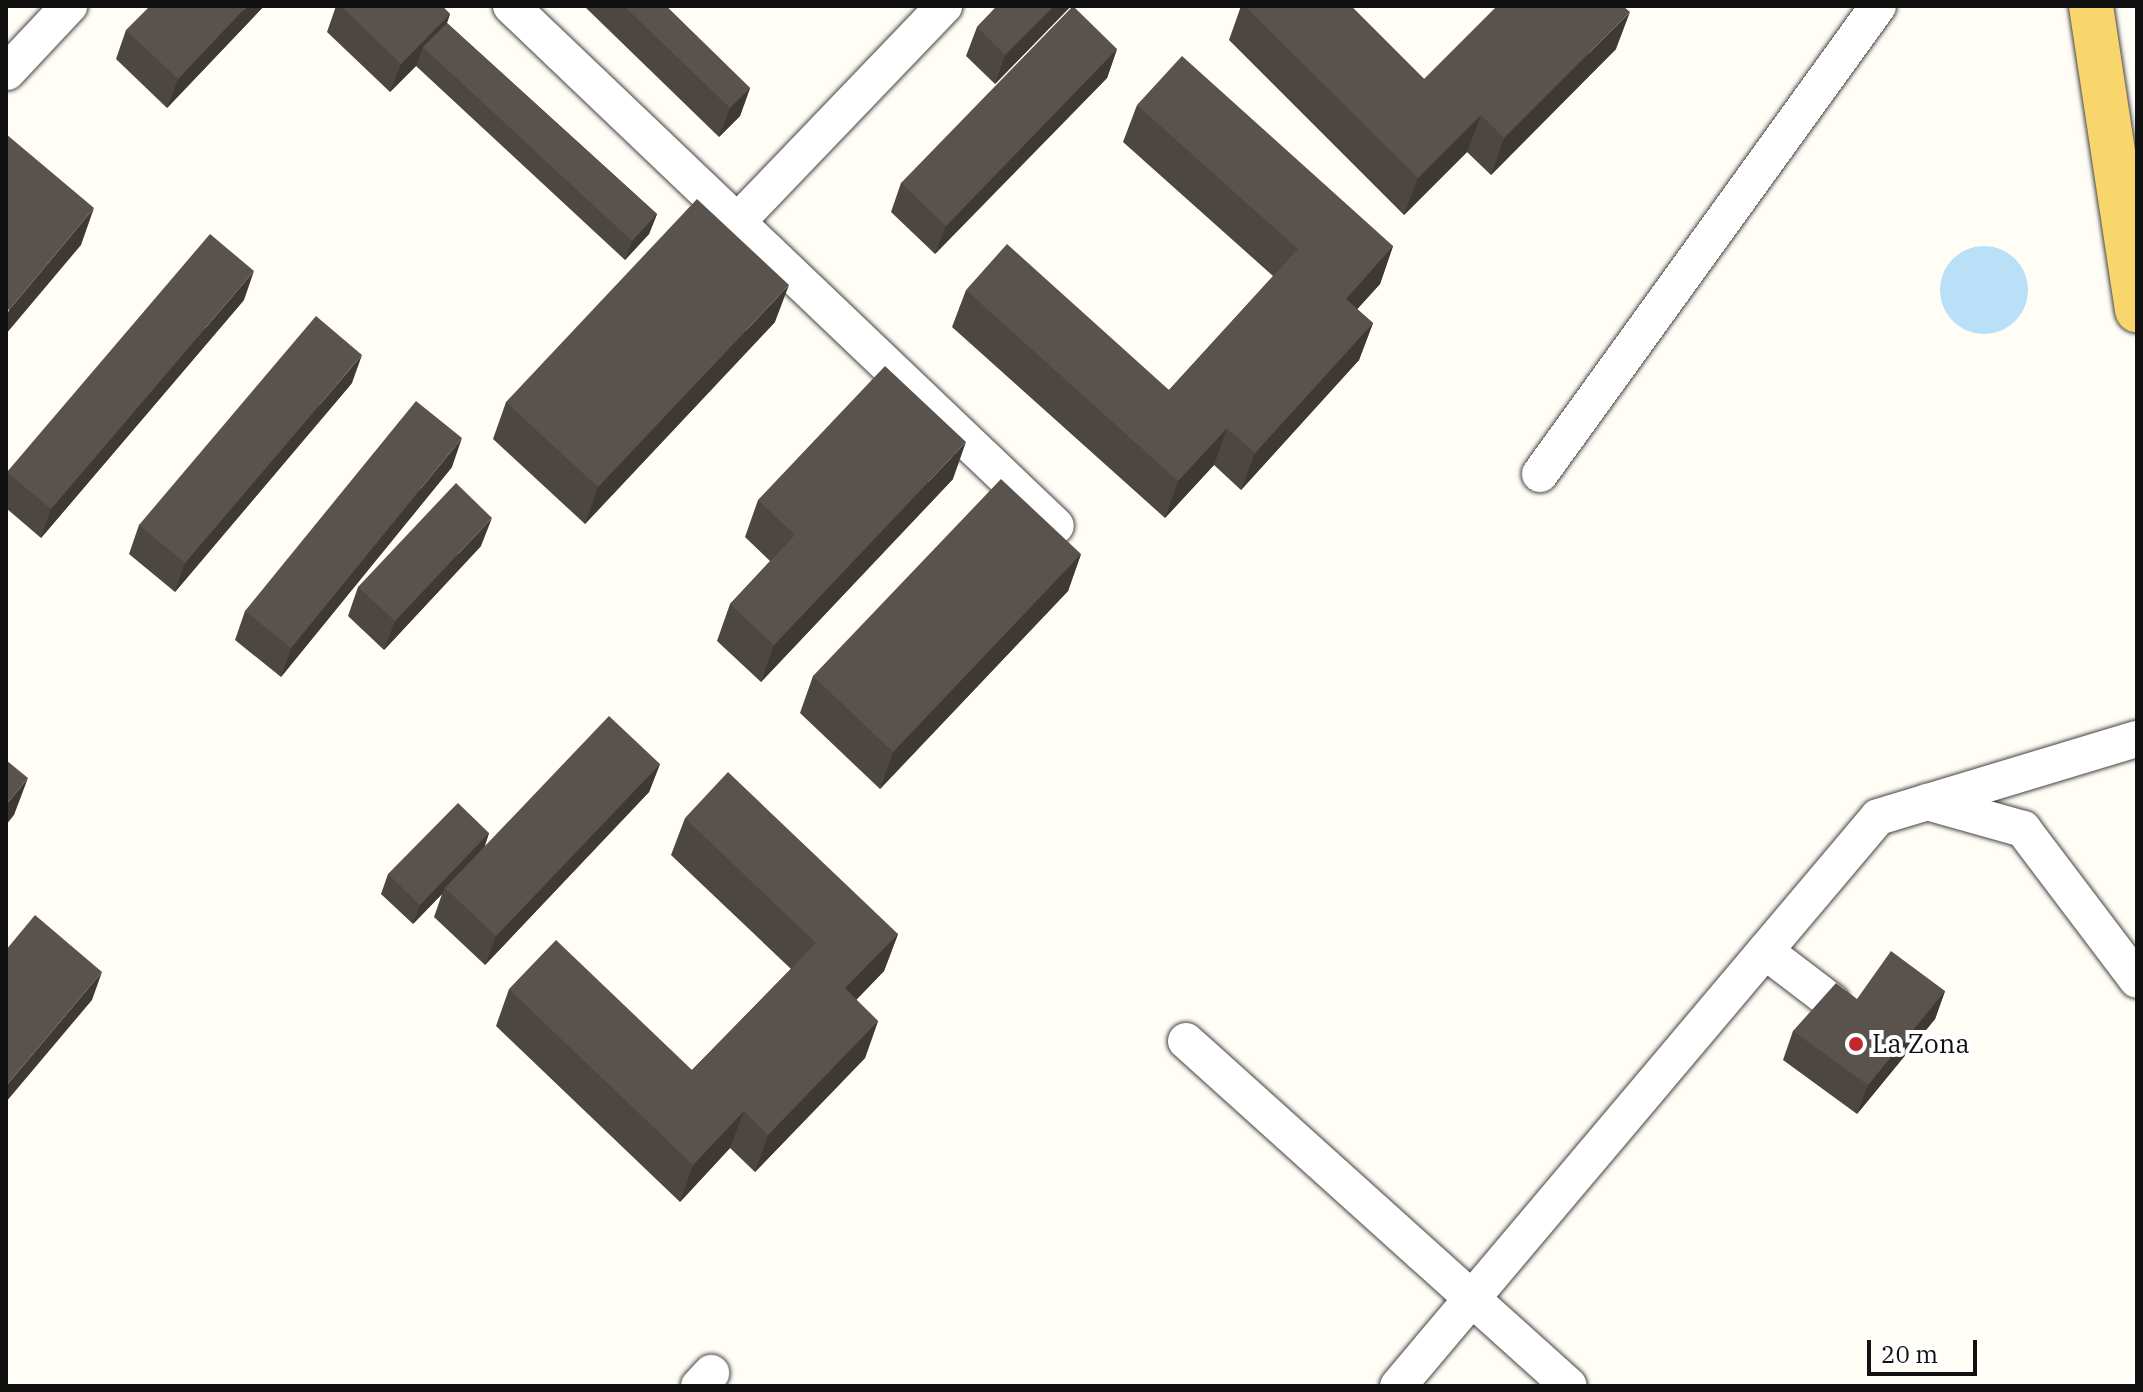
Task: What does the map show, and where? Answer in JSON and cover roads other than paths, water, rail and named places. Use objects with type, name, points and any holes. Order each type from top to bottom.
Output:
[{"type":"main road","points":[[2091,6],[2137,311]]},
{"type":"street","points":[[7,72],[69,6]]},
{"type":"street","points":[[511,6],[1056,526]]},
{"type":"street","points":[[738,221],[944,6]]},
{"type":"street","points":[[1540,474],[1878,6]]},
{"type":"street","points":[[1398,1386],[1878,817],[2137,739]]},
{"type":"street","points":[[1927,802],[2023,829],[2137,980]]},
{"type":"street","points":[[1765,951],[1832,1002]]},
{"type":"street","points":[[1186,1041],[1569,1386]]},
{"type":"water","points":[[1984,246],[2001,249],[2015,259],[2025,273],[2028,290],[2025,307],[2015,321],[2001,331],[1984,334],[1967,331],[1953,321],[1943,307],[1940,290],[1943,273],[1953,259],[1967,249]]},
{"type":"place","name":"La Zona","points":[[1856,1044]]}]
